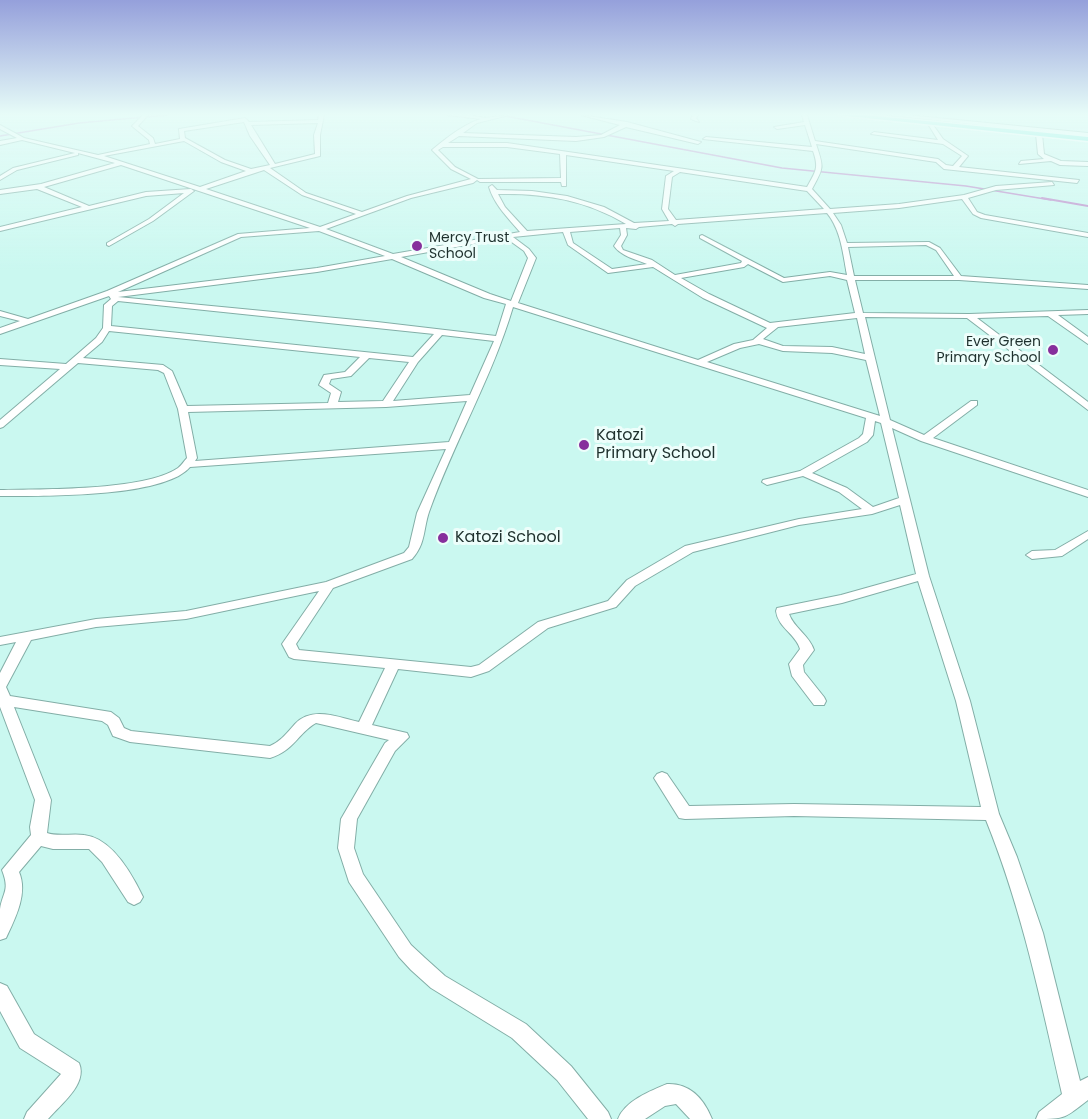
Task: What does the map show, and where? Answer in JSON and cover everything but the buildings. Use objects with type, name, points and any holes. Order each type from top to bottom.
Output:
[{"type":"street","points":[[0,178],[21,167]]},
{"type":"street","points":[[0,192],[38,187],[106,167]]},
{"type":"street","points":[[132,167],[320,229],[465,288],[885,421],[925,439],[1088,494]]},
{"type":"street","points":[[240,167],[250,171]]},
{"type":"street","points":[[109,244],[197,190],[263,167]]},
{"type":"street","points":[[264,167],[304,194],[363,214]]},
{"type":"street","points":[[455,167],[490,185],[502,208],[525,233]]},
{"type":"street","points":[[555,196],[563,187],[564,167]]},
{"type":"street","points":[[648,167],[676,172],[814,181]]},
{"type":"street","points":[[819,167],[814,181],[838,224],[844,245],[853,295],[871,358],[923,576],[963,701],[991,814],[1009,857],[1084,1093],[1046,1119]]},
{"type":"street","points":[[950,167],[1077,181]]},
{"type":"street","points":[[675,224],[665,209],[669,176],[676,172]]},
{"type":"street","points":[[113,296],[308,272],[506,235],[899,206],[964,197],[996,188],[1088,179]]},
{"type":"street","points":[[0,331],[113,296],[240,235],[320,229],[409,197],[477,180],[564,180]]},
{"type":"street","points":[[1068,182],[1088,188]]},
{"type":"street","points":[[0,184],[18,188]]},
{"type":"street","points":[[38,187],[89,208]]},
{"type":"street","points":[[0,229],[146,194],[197,190]]},
{"type":"street","points":[[493,192],[524,191],[588,201],[611,211],[636,227]]},
{"type":"street","points":[[964,197],[975,213],[983,217],[1088,235]]},
{"type":"street","points":[[623,227],[624,235],[617,246],[619,250],[654,265],[726,306],[765,325],[860,315],[969,316],[1088,312]]},
{"type":"street","points":[[566,229],[570,244],[612,271],[654,265]]},
{"type":"street","points":[[0,641],[96,623],[186,615],[329,585],[408,556],[414,551],[423,513],[532,258],[526,250],[506,235]]},
{"type":"street","points":[[702,237],[745,262],[783,280],[830,274],[851,278],[959,278],[1088,286]]},
{"type":"street","points":[[844,245],[931,244],[938,249],[959,278]]},
{"type":"street","points":[[674,277],[744,265],[745,262]]},
{"type":"street","points":[[0,425],[73,363],[107,328],[108,305],[113,296]]},
{"type":"street","points":[[113,296],[499,339]]},
{"type":"street","points":[[0,313],[28,321]]},
{"type":"street","points":[[1049,313],[1088,341]]},
{"type":"street","points":[[969,316],[1088,407]]},
{"type":"street","points":[[759,341],[757,337],[776,325]]},
{"type":"street","points":[[107,328],[414,360]]},
{"type":"street","points":[[386,404],[414,360],[439,333]]},
{"type":"street","points":[[700,362],[741,344],[759,341],[793,349],[837,351],[871,358]]},
{"type":"street","points":[[332,405],[336,392],[324,385],[327,377],[348,374],[367,355]]},
{"type":"street","points":[[0,362],[164,368],[171,375],[183,409],[192,458],[190,464]]},
{"type":"street","points":[[183,409],[386,404],[471,398]]},
{"type":"street","points":[[925,439],[974,403]]},
{"type":"street","points":[[767,482],[804,473],[863,440],[868,435],[871,418]]},
{"type":"street","points":[[0,493],[102,490],[134,486],[177,473],[190,464],[453,445]]},
{"type":"street","points":[[804,473],[843,490],[872,511]]},
{"type":"street","points":[[329,585],[289,645],[290,651],[302,656],[466,672],[478,670],[543,625],[612,604],[631,583],[685,551],[800,522],[872,511],[904,500]]},
{"type":"street","points":[[1032,555],[1058,553],[1088,534]]},
{"type":"street","points":[[819,701],[797,673],[796,664],[807,650],[806,644],[782,618],[782,611],[842,598],[923,576]]},
{"type":"street","points":[[0,933],[14,895],[14,880],[10,870],[39,837],[38,826],[43,800],[2,691],[25,638]]},
{"type":"street","points":[[363,728],[393,665]]},
{"type":"street","points":[[2,691],[106,716],[114,722],[118,732],[130,736],[270,752],[287,744],[312,718],[320,717],[402,737],[390,747],[350,819],[346,848],[355,877],[405,951],[418,964],[438,982],[519,1031],[564,1073],[601,1119]]},
{"type":"street","points":[[662,778],[685,813],[794,810],[991,814]]},
{"type":"street","points":[[39,837],[46,841],[90,843],[101,848],[134,897]]},
{"type":"street","points":[[0,992],[27,1041],[72,1070],[70,1079],[33,1119]]},
{"type":"street","points":[[628,1119],[660,1096],[671,1093],[689,1099],[702,1119]]},
{"type":"waterway","points":[[778,167],[966,186],[1051,200]]},
{"type":"waterway","points":[[1042,198],[1088,206]]},
{"type":"place","name":"Mercy Trust School","points":[[417,246]]},
{"type":"place","name":"Ever Green Primary School","points":[[1053,350]]},
{"type":"place","name":"Katozi Primary School","points":[[584,445]]},
{"type":"place","name":"Katozi School","points":[[443,538]]}]
